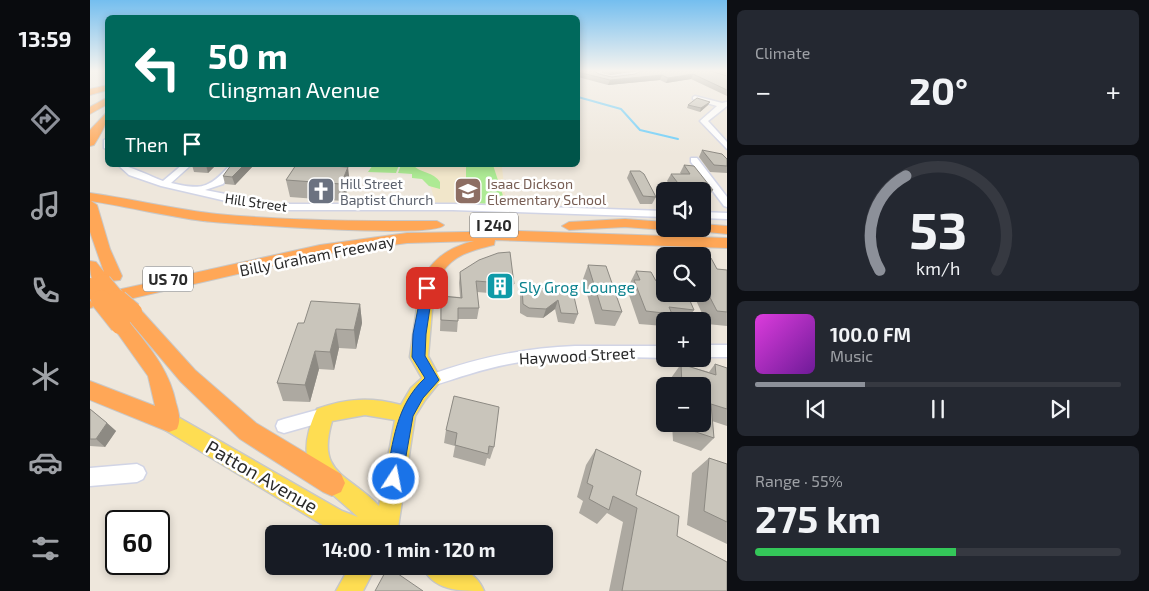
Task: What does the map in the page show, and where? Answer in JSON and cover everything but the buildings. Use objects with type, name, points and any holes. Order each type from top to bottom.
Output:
[{"type":"highway","points":[[90,104],[102,99]]},
{"type":"highway","points":[[90,111],[105,102]]},
{"type":"highway","points":[[90,143],[94,132],[105,118]]},
{"type":"highway","points":[[90,193],[112,200]]},
{"type":"highway","name":"Billy Graham Freeway","points":[[90,197],[216,218],[261,222],[571,231],[726,232]]},
{"type":"highway","points":[[91,209],[102,248],[99,284],[131,319],[162,384],[169,422]]},
{"type":"highway","points":[[427,288],[432,273],[443,260],[463,248],[501,240],[624,223],[656,225]]},
{"type":"highway","points":[[711,230],[726,232]]},
{"type":"highway","name":"Billy Graham Freeway","points":[[90,302],[339,247],[406,238],[571,231],[726,243]]},
{"type":"highway","name":"US 70","points":[[99,284],[184,277],[232,265],[245,267]]},
{"type":"highway","points":[[90,266],[99,284],[131,319],[188,376],[248,431],[332,483]]},
{"type":"highway","points":[[90,390],[169,422]]},
{"type":"main road","points":[[387,525],[406,415],[418,394],[432,380],[419,357],[420,334],[427,288]]},
{"type":"main road","points":[[332,483],[320,463],[316,450],[324,415],[362,405],[406,415]]},
{"type":"main road","name":"Patton Avenue","points":[[169,422],[334,519],[348,525]]},
{"type":"main road","name":"Patton Avenue","points":[[332,483],[351,494],[368,511],[378,525]]},
{"type":"main road","points":[[349,591],[359,575]]},
{"type":"main road","points":[[448,575],[472,591]]},
{"type":"street","points":[[698,99],[724,104]]},
{"type":"street","points":[[724,104],[704,121],[726,146]]},
{"type":"street","points":[[694,160],[726,204]]},
{"type":"street","name":"Hill Street","points":[[124,167],[132,173],[164,184],[276,207],[462,207],[656,214]]},
{"type":"street","points":[[164,184],[185,167]]},
{"type":"street","points":[[195,191],[220,182],[233,167]]},
{"type":"street","points":[[711,215],[726,216]]},
{"type":"street","points":[[711,352],[726,351]]},
{"type":"street","name":"Haywood Street","points":[[432,380],[483,363],[521,356],[571,352],[656,352]]},
{"type":"street","points":[[284,426],[324,415]]},
{"type":"street","points":[[90,477],[138,473]]},
{"type":"shaded area","name":"Isaac Dickson Elementary School","points":[[409,167],[502,167],[506,205],[436,205],[428,177]]},
{"type":"green space","points":[[372,167],[398,167],[396,173],[368,172],[365,176]]},
{"type":"green space","points":[[400,167],[415,167],[434,176],[440,182],[440,189],[429,186],[422,179],[412,178],[412,174],[398,173]]},
{"type":"green space","points":[[466,167],[494,167],[506,205],[459,202],[459,198],[466,198]]},
{"type":"waterway","points":[[584,99],[621,109],[640,130],[678,139]]},
{"type":"place","name":"Hill Street Baptist Church","points":[[321,191]]},
{"type":"place","name":"Isaac Dickson Elementary School","points":[[468,191]]},
{"type":"place","name":"Sly Grog Lounge","points":[[500,286]]},
{"type":"route","points":[[394,479],[406,415],[411,403],[425,385],[432,380],[420,362],[419,357],[420,334],[427,288]]}]
